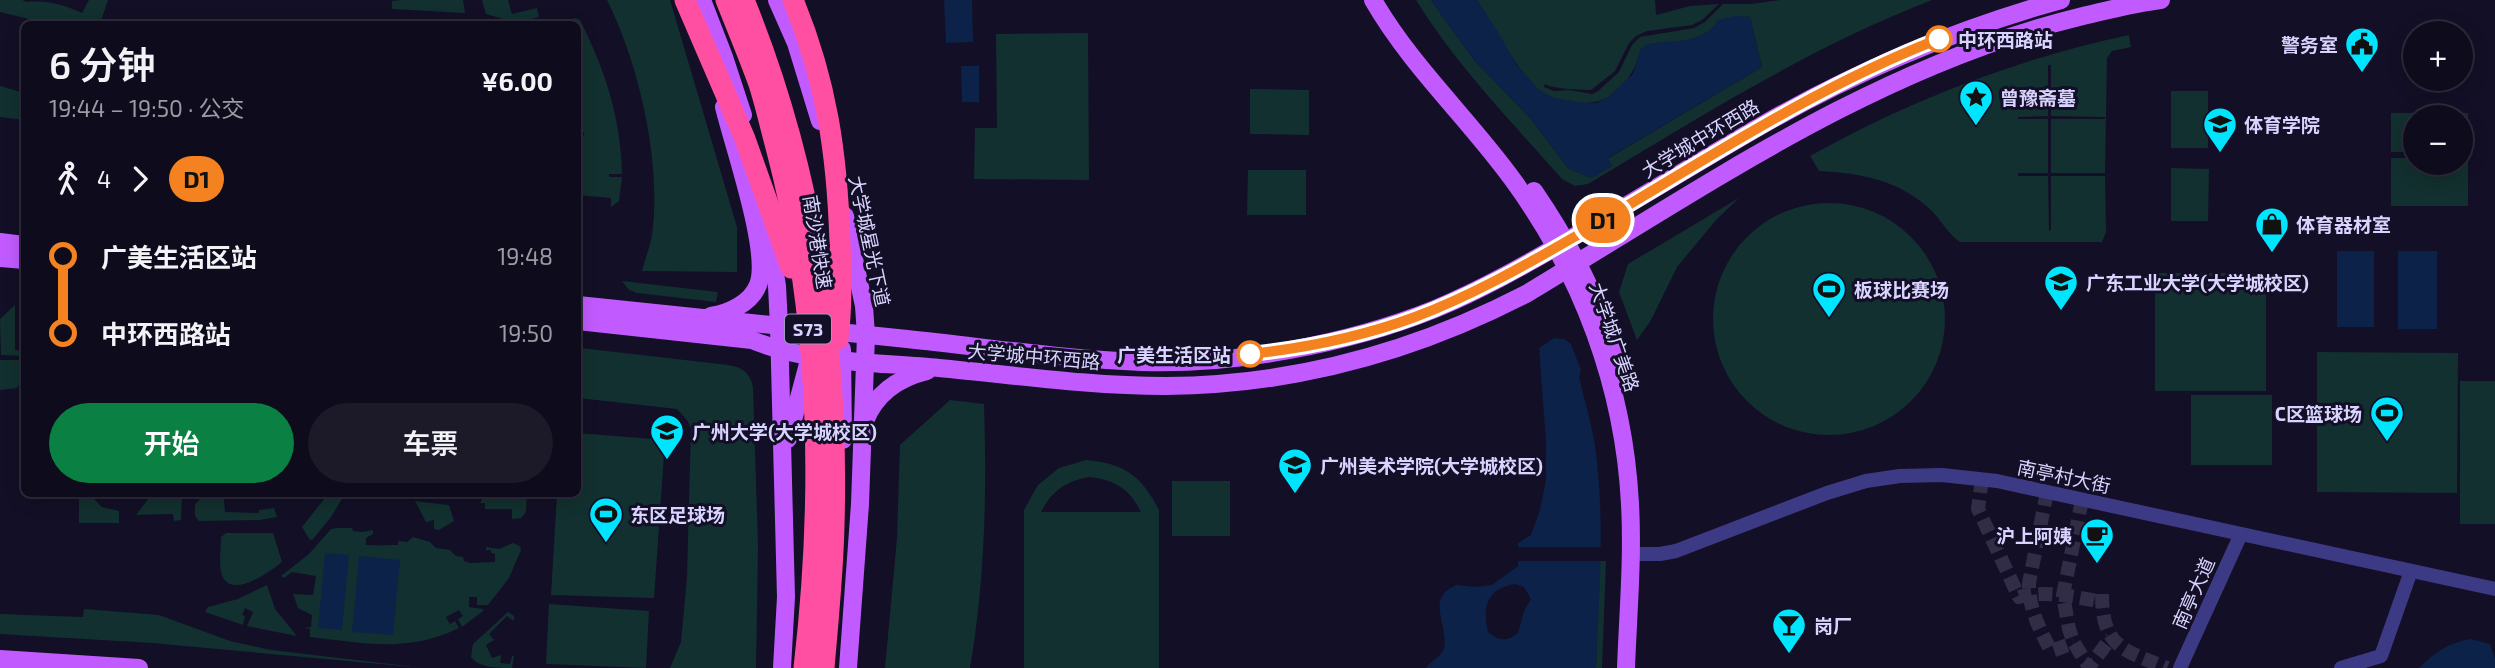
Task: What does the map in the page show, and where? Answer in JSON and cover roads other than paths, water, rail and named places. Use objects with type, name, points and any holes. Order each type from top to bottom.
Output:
[{"type":"highway","points":[[685,0],[766,195],[808,320]]},
{"type":"highway","name":"南沙港快速","points":[[726,0],[759,86],[782,173],[796,234],[808,320],[817,449],[813,578],[804,668]]},
{"type":"highway","name":"南沙港快速","points":[[744,0],[780,100],[802,182],[821,277],[832,386],[834,526],[824,668]]},
{"type":"highway","points":[[793,0],[820,79],[833,141],[839,207],[841,284],[832,386]]},
{"type":"main road","points":[[702,0],[736,89],[772,247],[779,326],[783,459],[786,597],[782,668]]},
{"type":"main road","points":[[738,0],[759,49],[787,158],[801,223],[808,283],[810,356],[783,459]]},
{"type":"main road","name":"大学城星光下道","points":[[778,0],[796,43],[833,172],[856,260],[864,306],[866,335],[863,428],[854,606],[848,668]]},
{"type":"main road","name":"大学城广美路","points":[[1373,0],[1422,70],[1507,172],[1561,244]]},
{"type":"main road","name":"大学城广美路","points":[[1387,0],[1427,60],[1517,166],[1573,266],[1618,409],[1636,554],[1637,668]]},
{"type":"main road","name":"大学城中环西路","points":[[581,305],[779,326],[808,320],[841,332],[1146,362],[1272,352],[1334,341],[1416,317],[1510,273],[1842,82],[1960,32],[2061,0]]},
{"type":"main road","name":"大学城中环西路","points":[[581,320],[752,340],[778,351],[843,360],[1136,385],[1203,384],[1296,375],[1374,356],[1432,337],[1480,317],[1573,266],[1814,121],[1945,61],[2028,31],[2161,0]]},
{"type":"main road","points":[[699,318],[718,315],[746,301],[758,287],[762,271],[759,243],[725,112],[709,18]]},
{"type":"main road","points":[[833,172],[843,360],[838,542],[842,567],[854,606]]},
{"type":"main road","points":[[0,242],[21,245]]},
{"type":"main road","points":[[0,258],[21,260]]},
{"type":"main road","points":[[863,428],[870,409],[888,388],[907,377],[939,368]]},
{"type":"main road","name":"大学城广美路","points":[[1626,668],[1636,554]]},
{"type":"main road","points":[[0,659],[139,668]]},
{"type":"street","name":"南亭村大街","points":[[1636,554],[1676,551],[1844,487],[1882,478],[1959,476],[1997,481],[2495,589]]},
{"type":"street","name":"南亭大道","points":[[2180,668],[2241,534]]},
{"type":"street","points":[[2342,668],[2381,656],[2411,571]]},
{"type":"water","points":[[944,0],[972,0],[973,42],[946,43]]},
{"type":"water","points":[[1431,0],[1477,0],[1516,64],[1540,91],[1555,98],[1597,103],[1608,97],[1633,74],[1641,49],[1645,45],[1694,38],[1711,29],[1718,20],[1735,16],[1750,17],[1762,67],[1608,158],[1612,166],[1591,178],[1568,168],[1531,119],[1474,60]]},
{"type":"water","points":[[961,66],[979,66],[979,102],[962,102]]},
{"type":"water","points":[[2337,251],[2374,251],[2374,327],[2337,327]]},
{"type":"water","points":[[2398,251],[2437,251],[2437,329],[2398,329]]},
{"type":"water","points":[[1554,338],[1564,339],[1571,344],[1581,370],[1579,377],[1594,440],[1601,525],[1596,668],[1426,668],[1444,648],[1440,604],[1447,590],[1457,585],[1492,585],[1518,566],[1518,543],[1531,535],[1540,510],[1546,480],[1546,442],[1539,348]],"holes":[[[1515,584],[1524,587],[1531,599],[1524,611],[1518,633],[1507,639],[1499,639],[1488,632],[1486,614],[1489,600],[1506,586]]]},
{"type":"water","points":[[325,553],[349,555],[342,630],[318,628]]},
{"type":"water","points":[[359,556],[400,560],[393,635],[352,632]]},
{"type":"water","points":[[2470,639],[2490,644],[2495,668],[2419,668],[2442,649]]},
{"type":"tunnel","points":[[1982,479],[1978,509],[2019,597],[2050,594],[2102,602]]},
{"type":"tunnel","points":[[2047,492],[2029,583],[2031,601],[2051,651],[2074,643]]},
{"type":"tunnel","points":[[2082,500],[2063,595],[2069,629],[2089,667],[2111,638]]},
{"type":"tunnel","points":[[2102,594],[2106,626],[2118,644],[2167,668]]},
{"type":"place","name":"中环西路站","points":[[1939,39]]},
{"type":"place","name":"警务室","points":[[2362,74]]},
{"type":"place","name":"曾豫斋墓","points":[[1976,127]]},
{"type":"place","name":"体育学院","points":[[2220,154]]},
{"type":"place","name":"体育器材室","points":[[2272,254]]},
{"type":"place","name":"广东工业大学(大学城校区)","points":[[2061,312]]},
{"type":"place","name":"板球比赛场","points":[[1829,319]]},
{"type":"place","name":"广美生活区站","points":[[1250,354]]},
{"type":"place","name":"C区篮球场","points":[[2387,443]]},
{"type":"place","name":"广州大学(大学城校区)","points":[[667,461]]},
{"type":"place","name":"广州美术学院(大学城校区)","points":[[1295,495]]},
{"type":"place","name":"东区足球场","points":[[606,544]]},
{"type":"place","name":"沪上阿姨","points":[[2097,565]]},
{"type":"place","name":"岗厂","points":[[1789,655]]}]
